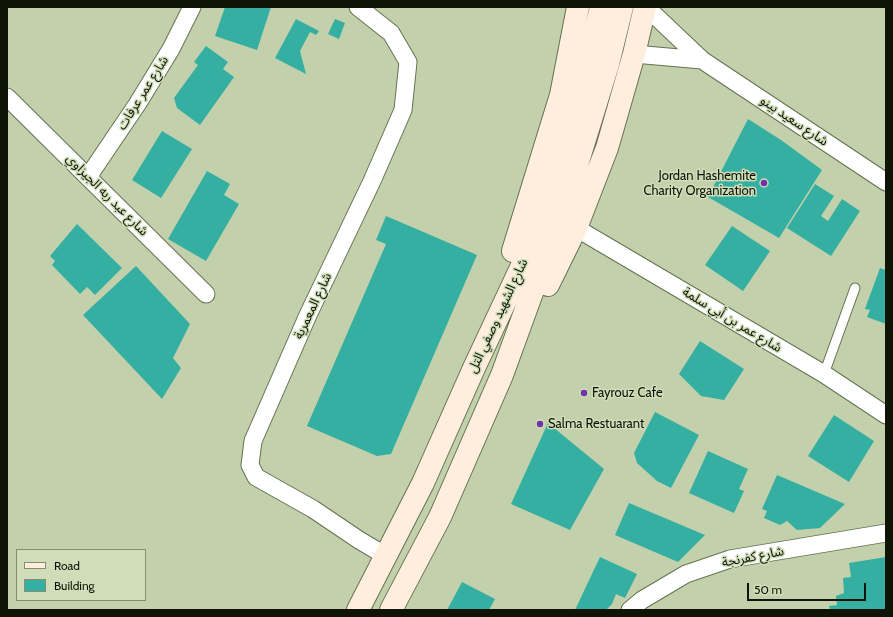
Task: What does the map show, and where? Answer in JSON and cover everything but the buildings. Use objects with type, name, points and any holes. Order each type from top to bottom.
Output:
[{"type":"main road","points":[[474,368],[528,205],[561,95],[578,7]]},
{"type":"main road","name":"شارع الشهيد وصفي التل","points":[[358,610],[423,483],[474,368],[561,186],[601,7]]},
{"type":"main road","name":"شارع الشهيد وصفي التل","points":[[391,610],[440,517],[502,375],[561,186],[608,64],[622,7]]},
{"type":"main road","points":[[502,375],[576,228],[607,148],[634,54],[645,7]]},
{"type":"street","name":"شارع عمر عرفات","points":[[88,177],[138,103],[171,48],[192,7]]},
{"type":"street","name":"شارع المعمرية","points":[[358,7],[391,32],[408,62],[403,110],[372,181],[308,316],[253,441],[250,465],[256,477],[313,509],[386,556]]},
{"type":"street","name":"شارع سعيد بينو","points":[[645,7],[702,60],[886,182]]},
{"type":"street","name":"شارع سعيد بينو","points":[[634,54],[702,60]]},
{"type":"street","name":"شارع عبد ربه الجيزاوي","points":[[7,97],[206,294]]},
{"type":"street","name":"شارع عمر بن أبي سلمة","points":[[576,228],[824,374],[886,415]]},
{"type":"street","name":"شارع كفرنجة","points":[[630,610],[642,600],[686,574],[730,559],[886,533]]},
{"type":"lane","points":[[824,374],[855,288]]},
{"type":"place","name":"Jordan Hashemite Charity Organization","points":[[764,183]]},
{"type":"place","name":"Fayrouz Cafe","points":[[584,393]]},
{"type":"place","name":"Salma Restuarant","points":[[540,424]]}]
